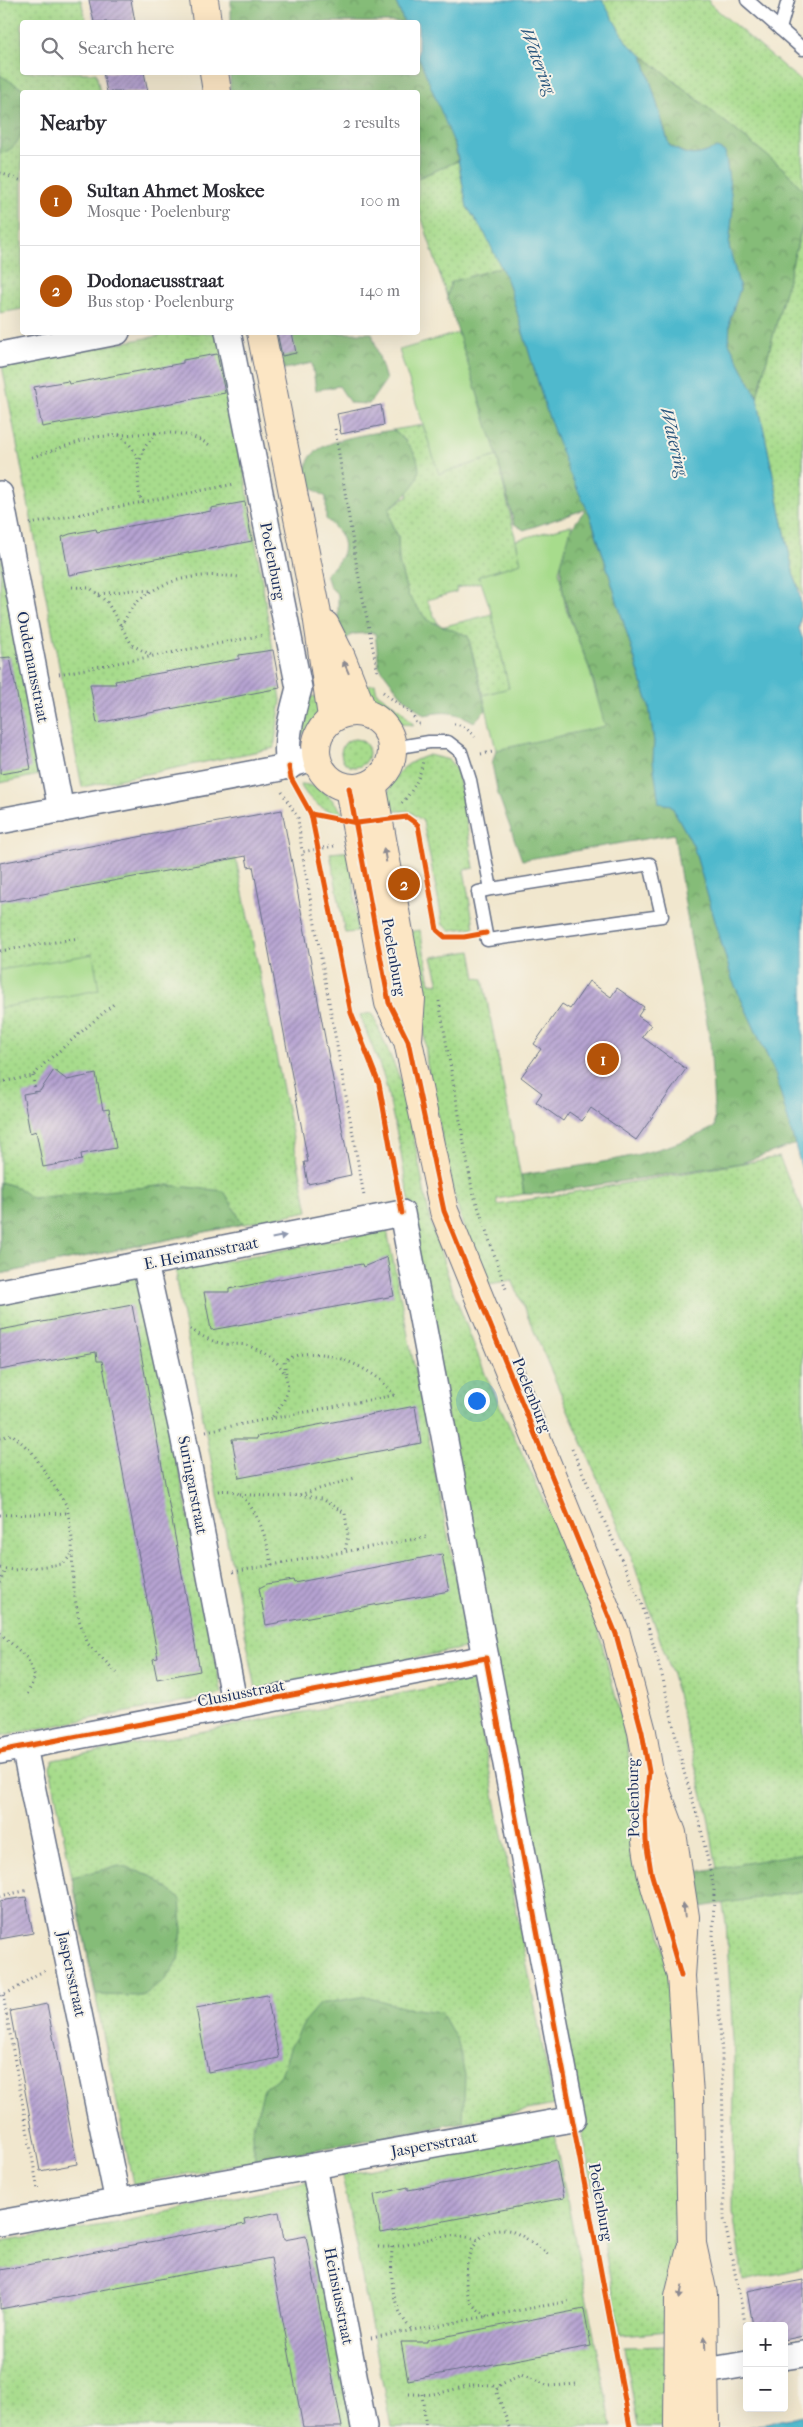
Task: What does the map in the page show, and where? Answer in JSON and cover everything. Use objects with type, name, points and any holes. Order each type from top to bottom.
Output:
[{"type":"street","points":[[204,0],[207,20]]},
{"type":"street","points":[[214,75],[217,90]]},
{"type":"street","points":[[0,355],[102,335]]},
{"type":"street","name":"Poelenburg","points":[[229,335],[299,688],[288,732],[283,776]]},
{"type":"street","name":"Poelenburg","points":[[262,335],[316,608],[332,718]]},
{"type":"street","name":"Oudemansstraat","points":[[0,494],[61,810]]},
{"type":"street","name":"Poelenburg","points":[[316,608],[341,657],[363,712]]},
{"type":"street","points":[[351,711],[363,712],[375,717],[384,725],[390,736],[393,748],[387,769],[361,786],[331,781],[324,775],[316,757],[318,736],[323,726],[332,718],[351,711]]},
{"type":"street","points":[[0,821],[283,776],[316,757]]},
{"type":"street","name":"Poelenburg","points":[[361,786],[386,820],[411,999],[408,1042]]},
{"type":"street","name":"Poelenburg","points":[[361,786],[389,1003],[408,1042],[444,1211],[616,1634],[642,1732],[648,1772],[670,1826],[679,1867],[685,1917],[681,1976],[689,2096],[692,2244],[704,2295],[705,2427]]},
{"type":"street","name":"E. Heimansstraat","points":[[0,1292],[368,1219],[402,1214],[486,1658]]},
{"type":"street","name":"Suringarstraat","points":[[146,1264],[195,1494],[235,1707]]},
{"type":"street","name":"Clusiusstraat","points":[[12,1749],[486,1658]]},
{"type":"street","name":"Jaspersstraat","points":[[0,2224],[573,2119],[486,1658]]},
{"type":"street","name":"Jaspersstraat","points":[[12,1749],[70,1968],[118,2202]]},
{"type":"street","name":"Heinsiusstraat","points":[[314,2166],[364,2427]]},
{"type":"street","name":"Poelenburg","points":[[678,2427],[679,2296],[692,2244]]},
{"type":"street","points":[[788,2356],[803,2354]]},
{"type":"street","points":[[677,2372],[706,2371],[743,2365]]},
{"type":"lane","points":[[747,0],[803,49]]},
{"type":"lane","points":[[780,29],[788,0]]},
{"type":"lane","points":[[393,748],[429,742],[448,742],[461,752],[470,780],[491,889]]},
{"type":"lane","points":[[650,864],[662,916],[487,940],[478,892],[491,889],[650,864]]},
{"type":"path","points":[[0,172],[20,181]]},
{"type":"path","points":[[340,429],[335,430],[357,568],[378,677]]},
{"type":"path","points":[[32,457],[94,437],[119,435],[176,432],[198,437],[211,446]]},
{"type":"path","points":[[142,503],[137,489],[139,465],[144,448],[156,433]]},
{"type":"path","points":[[119,435],[133,446],[139,465]]},
{"type":"path","points":[[7,529],[258,480]]},
{"type":"path","points":[[121,626],[136,604],[161,586],[185,578],[213,574],[240,577]]},
{"type":"path","points":[[72,587],[90,588],[98,594],[107,602],[132,645],[154,657]]},
{"type":"path","points":[[98,594],[132,590],[153,591]]},
{"type":"path","points":[[35,679],[287,630]]},
{"type":"path","points":[[380,684],[382,691],[413,715],[416,724],[423,724]]},
{"type":"path","points":[[451,724],[458,724],[471,732],[478,742]]},
{"type":"path","points":[[479,748],[480,754],[493,752]]},
{"type":"path","points":[[386,820],[392,808],[401,803],[416,783],[422,771],[424,755]]},
{"type":"path","points":[[283,776],[298,818],[302,852],[368,1219]]},
{"type":"path","points":[[317,840],[321,858]]},
{"type":"path","points":[[302,852],[335,846]]},
{"type":"path","points":[[0,951],[78,938]]},
{"type":"path","points":[[0,1082],[33,1076],[44,1064],[116,1002]]},
{"type":"path","points":[[33,1076],[35,1092]]},
{"type":"path","points":[[190,1329],[205,1338],[224,1343],[248,1345],[271,1359],[286,1374]]},
{"type":"path","points":[[183,1435],[395,1395],[378,1378],[354,1365],[309,1353],[292,1355],[284,1362],[289,1388],[282,1407],[271,1418]]},
{"type":"path","points":[[0,1438],[12,1434],[32,1452],[66,1506],[72,1555],[73,1587],[78,1620],[88,1644],[117,1673]]},
{"type":"path","points":[[195,1494],[227,1490],[240,1494],[277,1497],[300,1495],[355,1478]]},
{"type":"path","points":[[240,1494],[263,1531],[272,1565]]},
{"type":"path","points":[[300,1495],[321,1499],[345,1513],[348,1536],[345,1551]]},
{"type":"path","points":[[0,1515],[68,1512]]},
{"type":"path","points":[[210,1577],[426,1537]]},
{"type":"path","points":[[0,1568],[13,1570],[62,1564],[72,1555]]},
{"type":"path","points":[[0,1578],[5,1569]]},
{"type":"path","points":[[0,1583],[3,1573]]},
{"type":"path","points":[[0,1633],[27,1658],[35,1677],[27,1695]]},
{"type":"path","points":[[43,2216],[1,1995],[13,1992],[26,1981],[43,1971],[70,1968]]},
{"type":"path","points":[[487,2316],[471,2302],[466,2281],[469,2255],[478,2240],[489,2232],[502,2229],[515,2232],[548,2254]]},
{"type":"path","points":[[378,2247],[392,2248],[453,2234],[478,2240]]},
{"type":"path","points":[[392,2248],[394,2299],[403,2320],[412,2330]]},
{"type":"path","points":[[348,2343],[570,2301]]},
{"type":"path","points":[[508,2427],[496,2390],[501,2384],[521,2375],[549,2386],[577,2384]]},
{"type":"path","points":[[409,2394],[422,2394],[467,2386],[494,2386],[498,2388]]},
{"type":"path","points":[[422,2394],[426,2427]]},
{"type":"green space","points":[[0,0],[81,0],[86,20],[20,20],[20,75],[96,75],[100,90],[20,90],[20,309],[0,313]]},
{"type":"green space","points":[[231,0],[395,0],[403,20],[231,20]]},
{"type":"green space","points":[[602,0],[709,0],[709,3],[803,83],[803,190],[785,170],[627,43]]},
{"type":"green space","points":[[643,56],[785,170],[803,190],[803,223],[757,397],[729,343],[730,319],[740,289],[729,246],[733,208],[725,152],[717,148],[703,153],[687,154],[669,145]]},
{"type":"green space","points":[[420,59],[451,133],[458,161],[420,177],[420,90],[230,90],[230,75],[420,75]]},
{"type":"green space","points":[[0,75],[25,90],[20,90],[20,137],[9,150],[0,154]]},
{"type":"green space","points":[[458,161],[467,207],[485,234],[501,267],[451,282],[447,297],[420,212],[420,177]]},
{"type":"green space","points":[[803,223],[803,596],[794,576],[757,397]]},
{"type":"green space","points":[[501,267],[508,282],[547,412],[568,469],[590,515],[605,561],[649,706],[654,742],[653,761],[671,805],[693,845],[732,979],[775,1073],[796,1144],[741,1163],[539,1194],[524,1194],[521,1175],[645,1153],[669,1146],[715,1127],[710,1038],[690,935],[674,834],[522,860],[498,794],[492,764],[496,750],[604,726],[596,689],[573,626],[562,586],[561,567],[564,548],[572,528],[586,509],[524,530],[514,524],[497,456],[447,297],[451,282]]},
{"type":"green space","points":[[458,333],[497,456],[439,474],[399,350]]},
{"type":"green space","points":[[163,335],[222,335],[281,700],[274,748],[82,787],[2,365]]},
{"type":"green space","points":[[258,335],[373,335],[386,380],[369,404],[350,403],[339,386],[316,390],[312,363],[266,373]]},
{"type":"green space","points":[[423,425],[439,473],[497,456],[521,563],[479,576],[481,582],[457,588],[456,592],[427,600],[438,624],[427,620],[408,595],[399,563],[398,536],[392,525],[389,508],[408,496],[406,441],[393,430]]},
{"type":"green space","points":[[393,430],[413,451],[418,461],[419,470],[411,489],[402,499],[389,508],[392,525],[398,536],[399,563],[408,595],[427,620],[468,636],[486,710],[474,722],[450,713],[424,715],[401,695],[379,666],[375,633],[353,634],[346,639],[338,621],[338,595],[330,587],[326,574],[339,560],[344,547],[343,540],[326,519],[326,497],[310,487],[304,476],[310,458],[316,451],[325,446],[348,438]]},
{"type":"green space","points":[[572,525],[559,571],[566,609],[589,668],[605,726],[496,750],[483,695],[509,688],[492,614],[479,576],[521,563],[516,540]]},
{"type":"green space","points":[[0,549],[44,774],[0,783]]},
{"type":"green space","points":[[492,614],[509,688],[483,695],[468,636],[441,627]]},
{"type":"green space","points":[[375,684],[377,693],[402,711],[414,725],[395,722],[377,709],[364,686]]},
{"type":"green space","points":[[321,696],[318,719],[299,738],[305,697]]},
{"type":"green space","points":[[355,739],[365,743],[369,753],[365,763],[355,767],[345,763],[341,753],[345,743]]},
{"type":"green space","points":[[429,755],[449,760],[458,772],[474,868],[464,870],[474,927],[451,930],[443,925],[423,821],[409,811],[386,811],[389,790],[397,775],[410,763]]},
{"type":"green space","points":[[300,784],[313,787],[325,793],[343,814],[329,811],[317,805]]},
{"type":"green space","points":[[352,851],[357,932],[345,933],[330,853]]},
{"type":"green space","points":[[236,859],[308,1211],[0,1274],[0,901]]},
{"type":"green space","points":[[420,930],[430,983],[439,984],[432,957],[471,951],[476,978],[483,979],[524,1194],[497,1199],[498,1205],[779,1157],[803,1211],[803,2268],[743,2281],[733,2211],[734,2057],[726,1923],[708,1816],[672,1674],[631,1556],[512,1280],[490,1284],[479,1280],[452,1188],[427,1064],[423,1014],[408,932]]},
{"type":"green space","points":[[93,954],[99,990],[0,1008],[0,970]]},
{"type":"green space","points":[[372,1013],[404,1088],[430,1220],[453,1291],[486,1376],[563,1541],[597,1624],[624,1729],[668,1974],[676,2068],[677,2205],[668,2331],[621,2335],[457,1472],[399,1143],[384,1077],[360,1015]]},
{"type":"green space","points":[[0,1182],[17,1187],[32,1198],[168,1185],[224,1191],[243,1224],[0,1274]]},
{"type":"green space","points":[[387,1230],[470,1647],[256,1689],[176,1281],[177,1270]]},
{"type":"green space","points":[[136,1277],[143,1280],[222,1694],[0,1736],[0,1304]]},
{"type":"green space","points":[[472,1680],[554,2105],[133,2184],[50,1767],[53,1760]]},
{"type":"green space","points":[[803,1853],[803,1891],[694,1908],[690,1873]]},
{"type":"green space","points":[[119,1866],[151,1875],[180,1899],[182,1929],[178,1961],[163,1982],[143,1996],[96,1995],[72,1877]]},
{"type":"green space","points":[[366,1996],[405,2008],[441,2012],[458,2042],[465,2075],[463,2122],[256,2161],[253,2147],[253,2128],[264,2089],[281,2075],[291,2046],[307,2018],[319,2004]]},
{"type":"green space","points":[[554,2134],[612,2427],[391,2427],[342,2175]]},
{"type":"green space","points":[[312,2180],[359,2427],[0,2427],[0,2242],[122,2222]]},
{"type":"green space","points":[[667,2346],[669,2427],[638,2427],[624,2347]]},
{"type":"water","name":"Watering","points":[[395,0],[602,0],[627,43],[643,56],[669,145],[692,155],[717,148],[725,152],[733,208],[729,246],[740,289],[730,319],[729,343],[757,397],[801,602],[799,628],[803,640],[803,674],[801,678],[803,684],[803,1174],[775,1073],[732,979],[693,845],[671,805],[659,803],[653,761],[654,742],[649,706],[605,561],[590,515],[568,470],[547,412],[508,282],[485,234],[467,207],[456,148],[420,60],[420,20],[403,20]]},
{"type":"water","points":[[803,2415],[803,2427],[748,2427]]},
{"type":"building","points":[[89,0],[131,0],[135,20],[94,20]]},
{"type":"building","points":[[104,75],[145,75],[148,90],[107,90]]},
{"type":"building","points":[[278,335],[293,335],[296,353],[282,356]]},
{"type":"building","points":[[217,354],[225,393],[42,427],[34,387],[68,381],[69,384],[183,363],[183,360]]},
{"type":"building","points":[[381,405],[384,425],[341,434],[337,414]]},
{"type":"building","points":[[245,502],[252,541],[69,575],[62,537],[96,529],[97,532],[211,511],[211,508]]},
{"type":"building","points":[[273,650],[280,688],[97,723],[90,684],[116,684],[115,681],[239,659],[239,655]]},
{"type":"building","points":[[10,657],[31,769],[0,774],[0,658]]},
{"type":"building","points":[[282,810],[351,1175],[308,1184],[304,1162],[308,1162],[253,866],[248,867],[246,856],[0,902],[0,863]]},
{"type":"building","points":[[589,981],[611,997],[617,988],[644,1007],[638,1016],[651,1025],[642,1037],[686,1069],[636,1140],[591,1108],[582,1121],[569,1112],[563,1121],[536,1102],[542,1093],[521,1077],[541,1049],[534,1044],[562,1004],[570,1009]]},
{"type":"building","points":[[54,1070],[67,1080],[96,1074],[103,1110],[109,1109],[116,1148],[81,1154],[82,1160],[43,1167],[36,1131],[30,1133],[23,1094],[40,1091]]},
{"type":"building","points":[[387,1257],[394,1296],[211,1330],[204,1292],[229,1292],[229,1289],[305,1274],[362,1264],[363,1267]]},
{"type":"building","points":[[132,1305],[200,1671],[157,1679],[153,1659],[158,1658],[102,1361],[97,1361],[96,1352],[0,1370],[0,1330]]},
{"type":"building","points":[[415,1406],[421,1443],[239,1478],[232,1439],[257,1439],[256,1437]]},
{"type":"building","points":[[442,1554],[449,1591],[266,1625],[259,1588],[267,1584],[293,1580],[294,1583]]},
{"type":"building","points":[[26,1897],[33,1933],[0,1939],[0,1901]]},
{"type":"building","points":[[267,1995],[279,2058],[208,2072],[196,2008]]},
{"type":"building","points":[[47,2004],[77,2164],[40,2171],[10,2011]]},
{"type":"building","points":[[556,2160],[564,2198],[381,2233],[374,2195],[408,2187],[408,2190],[465,2180]]},
{"type":"building","points":[[279,2212],[284,2240],[306,2236],[342,2427],[303,2427],[271,2258],[0,2309],[0,2270],[245,2224],[244,2219]]},
{"type":"building","points":[[803,2280],[803,2336],[788,2339],[788,2322],[752,2322],[747,2291]]},
{"type":"building","points":[[584,2309],[591,2346],[408,2380],[401,2342],[427,2342],[427,2340]]},
{"type":"cycle path","points":[[289,767],[291,778],[311,814],[351,1013],[379,1084],[402,1213]]},
{"type":"cycle path","points":[[349,788],[389,1003],[408,1041],[444,1211],[616,1634],[642,1732],[649,1772],[645,1811],[646,1841],[651,1872],[681,1976]]},
{"type":"cycle path","points":[[311,814],[357,823],[407,817],[418,825],[437,930],[445,937],[464,937],[486,933]]},
{"type":"cycle path","points":[[0,1751],[486,1658],[630,2427]]},
{"type":"place","name":"Dodonaeusstraat","points":[[404,884]]},
{"type":"place","name":"Sultan Ahmet Moskee","points":[[603,1059]]}]
